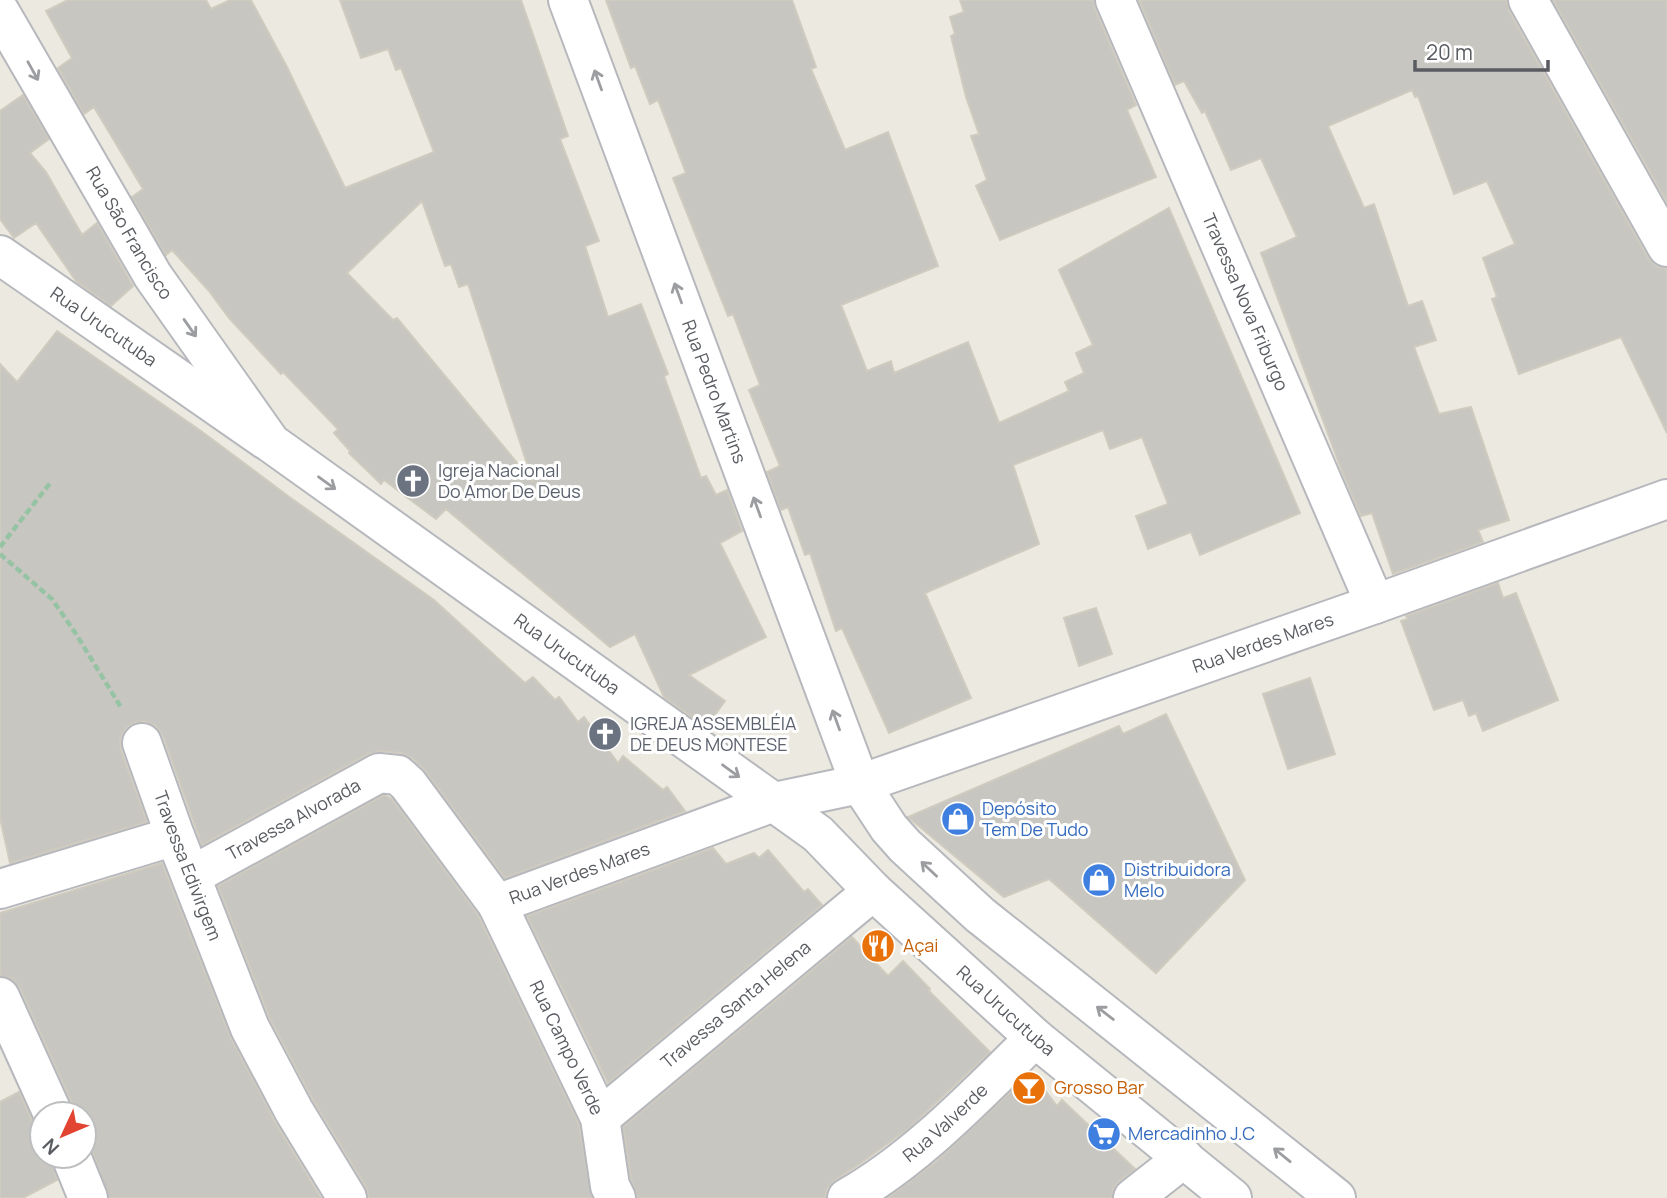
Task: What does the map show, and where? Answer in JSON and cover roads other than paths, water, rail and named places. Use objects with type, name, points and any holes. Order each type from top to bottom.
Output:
[{"type":"street","name":"Rua Pedro Martins","points":[[568,0],[860,784]]},
{"type":"street","name":"Travessa Nova Friburgo","points":[[1115,0],[1376,604]]},
{"type":"street","points":[[1528,0],[1667,247]]},
{"type":"street","name":"Rua São Francisco","points":[[0,12],[153,276],[271,443]]},
{"type":"street","name":"Rua Urucutuba","points":[[0,255],[271,443],[818,834],[873,891],[1035,1038],[1231,1198]]},
{"type":"street","name":"Rua Verdes Mares","points":[[398,775],[408,784],[497,904],[774,802],[860,784],[1376,604],[1667,499]]},
{"type":"street","name":"Travessa Edivirgem","points":[[142,743],[250,1028],[294,1111],[347,1198]]},
{"type":"street","name":"Travessa Alvorada","points":[[191,876],[379,773],[398,775]]},
{"type":"street","points":[[860,784],[905,846],[980,915],[1336,1198]]},
{"type":"street","points":[[0,889],[175,836]]},
{"type":"street","name":"Travessa Santa Helena","points":[[600,1118],[873,891]]},
{"type":"street","name":"Rua Campo Verde","points":[[497,904],[600,1118],[610,1186],[616,1198]]},
{"type":"street","points":[[0,997],[47,1100]]},
{"type":"street","name":"Rua Valverde","points":[[847,1198],[877,1181],[931,1138],[1035,1038]]},
{"type":"street","points":[[1133,1198],[1184,1158]]},
{"type":"street","points":[[77,1170],[88,1198]]},
{"type":"place","name":"Igreja Nacional Do Amor De Deus","points":[[413,481]]},
{"type":"place","name":"IGREJA ASSEMBLÉIA DE DEUS MONTESE","points":[[605,734]]},
{"type":"place","name":"Depósito Tem De Tudo","points":[[958,819]]},
{"type":"place","name":"Distribuidora Melo","points":[[1099,880]]},
{"type":"place","name":"Açai","points":[[878,946]]},
{"type":"place","name":"Grosso Bar","points":[[1029,1088]]},
{"type":"place","name":"Mercadinho J.C","points":[[1104,1134]]}]
